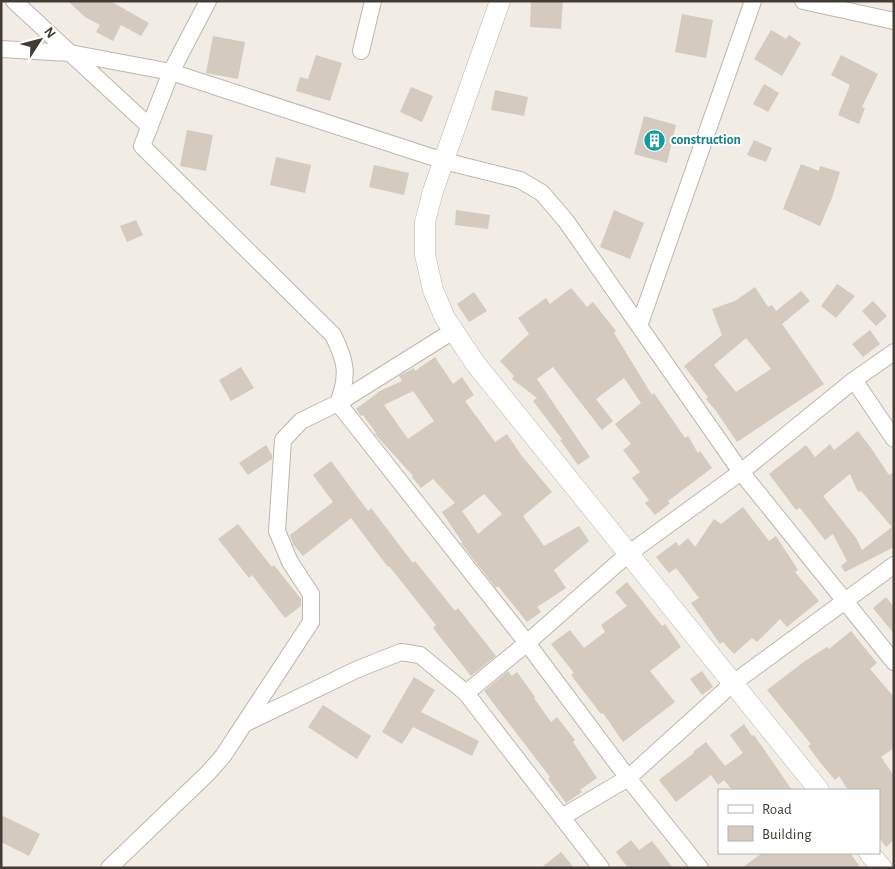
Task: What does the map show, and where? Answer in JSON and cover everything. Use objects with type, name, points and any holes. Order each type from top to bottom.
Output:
[{"type":"street","points":[[14,1],[150,127]]},
{"type":"street","points":[[208,1],[171,72],[142,146],[333,335],[343,355],[345,386],[338,403]]},
{"type":"street","points":[[360,51],[372,1]]},
{"type":"street","points":[[500,1],[433,191],[425,222],[425,255],[433,290],[445,318],[475,363],[818,789]]},
{"type":"street","points":[[639,326],[753,1]]},
{"type":"street","points":[[803,1],[894,21]]},
{"type":"street","points":[[1,49],[70,54],[171,72],[444,162],[520,180],[542,193],[566,220],[741,472],[894,662]]},
{"type":"street","points":[[109,868],[208,773],[223,756],[311,622],[310,594],[290,562],[277,531],[283,440],[301,421],[338,403],[453,331]]},
{"type":"street","points":[[466,693],[527,643],[628,554],[741,472],[854,380],[894,352]]},
{"type":"street","points":[[854,380],[894,439]]},
{"type":"street","points":[[338,403],[527,643],[628,778],[700,868]]},
{"type":"street","points":[[562,817],[628,778],[732,684],[894,565]]},
{"type":"street","points":[[244,724],[358,669],[401,652],[420,655],[466,693],[601,868]]},
{"type":"street","points":[[871,854],[882,868]]},
{"type":"building","points":[[68,1],[110,1],[149,23],[141,36],[121,25],[113,41],[96,32],[100,25],[85,17]]},
{"type":"building","points":[[531,1],[563,1],[561,29],[530,27]]},
{"type":"building","points":[[682,14],[713,20],[706,58],[675,52]]},
{"type":"building","points":[[771,30],[786,39],[789,35],[801,43],[782,76],[754,59]]},
{"type":"building","points":[[213,36],[245,42],[238,79],[206,73]]},
{"type":"building","points":[[316,55],[342,63],[330,101],[296,91],[300,77],[308,79]]},
{"type":"building","points":[[841,55],[878,74],[862,107],[865,108],[859,124],[838,115],[850,85],[831,75]]},
{"type":"building","points":[[764,84],[779,93],[768,112],[753,104]]},
{"type":"building","points":[[411,87],[433,96],[422,122],[400,112]]},
{"type":"building","points":[[495,90],[528,97],[524,116],[491,110]]},
{"type":"building","name":"construction","points":[[644,116],[676,125],[667,163],[634,154]]},
{"type":"building","points":[[187,130],[213,135],[206,171],[180,166]]},
{"type":"building","points":[[754,140],[772,148],[766,162],[747,155]]},
{"type":"building","points":[[276,157],[311,165],[305,193],[270,185]]},
{"type":"building","points":[[801,164],[819,171],[820,166],[840,172],[832,198],[820,226],[783,209]]},
{"type":"building","points":[[374,165],[409,173],[404,195],[369,187]]},
{"type":"building","points":[[456,210],[490,215],[488,229],[455,225]]},
{"type":"building","points":[[614,210],[644,223],[630,259],[600,247]]},
{"type":"building","points":[[136,220],[143,235],[127,242],[120,226]]},
{"type":"building","points":[[837,284],[855,296],[836,318],[821,306]]},
{"type":"building","points":[[755,287],[768,307],[772,305],[776,311],[801,291],[810,301],[782,324],[824,384],[737,442],[706,399],[708,397],[684,366],[722,335],[712,309],[735,301]],"holes":[[[746,338],[771,369],[736,392],[714,365]]]},
{"type":"building","points":[[571,288],[587,307],[593,302],[616,331],[614,333],[652,395],[654,393],[685,438],[688,436],[698,453],[700,451],[712,468],[668,501],[670,503],[655,515],[645,503],[649,500],[632,478],[640,472],[623,450],[631,444],[615,424],[641,403],[624,378],[596,399],[613,421],[602,430],[553,367],[537,379],[590,457],[578,465],[560,440],[562,439],[533,401],[537,398],[512,379],[514,376],[500,361],[529,334],[518,318],[546,298],[550,304]]},
{"type":"building","points":[[474,292],[487,311],[469,322],[457,304]]},
{"type":"building","points":[[873,301],[887,316],[876,326],[862,311]]},
{"type":"building","points":[[870,330],[880,344],[863,357],[852,344]]},
{"type":"building","points":[[435,357],[453,384],[462,377],[474,395],[465,401],[495,442],[507,434],[521,455],[552,492],[523,516],[544,546],[579,526],[589,541],[554,570],[566,588],[537,607],[541,612],[527,622],[498,586],[496,588],[461,543],[442,512],[455,503],[433,479],[421,488],[413,476],[375,434],[363,415],[361,416],[356,409],[380,391],[402,381],[399,376],[414,368],[415,371]],"holes":[[[413,391],[434,421],[408,439],[384,405]],[[484,494],[502,514],[478,534],[462,511]]]},
{"type":"building","points":[[241,367],[254,388],[231,401],[219,380]]},
{"type":"building","points":[[858,431],[889,475],[894,472],[894,547],[845,572],[841,566],[847,561],[833,534],[825,540],[800,508],[796,510],[769,474],[806,445],[815,457],[830,444],[834,450]],"holes":[[[850,474],[858,492],[861,491],[892,527],[862,550],[856,538],[823,496]]]},
{"type":"building","points":[[266,445],[272,455],[272,459],[248,475],[239,463]]},
{"type":"building","points":[[331,461],[368,511],[371,508],[413,563],[415,561],[455,611],[458,608],[496,656],[471,676],[433,628],[436,625],[388,567],[351,518],[303,556],[293,544],[290,535],[333,502],[313,475]]},
{"type":"building","points":[[743,507],[769,541],[776,536],[798,570],[795,572],[819,601],[787,627],[780,619],[757,642],[752,638],[734,654],[723,642],[720,644],[691,603],[699,598],[676,568],[669,573],[656,557],[676,542],[679,546],[688,538],[695,547],[714,519],[721,524]]},
{"type":"building","points":[[238,524],[272,567],[274,565],[301,599],[301,606],[285,618],[252,575],[249,578],[218,539]]},
{"type":"building","points":[[627,582],[662,626],[665,624],[681,647],[650,671],[675,702],[623,742],[603,713],[601,714],[571,675],[574,673],[551,644],[570,630],[584,648],[605,632],[601,625],[627,606],[615,592]]},
{"type":"building","points":[[886,597],[894,607],[894,634],[873,608]]},
{"type":"building","points":[[851,631],[877,663],[870,669],[894,697],[894,748],[881,757],[894,776],[894,840],[886,847],[880,839],[880,789],[847,789],[839,776],[835,780],[808,746],[811,744],[767,690],[805,661],[827,647],[829,649]]},
{"type":"building","points":[[508,671],[512,676],[517,672],[551,722],[557,717],[575,740],[573,742],[597,778],[566,803],[548,779],[550,777],[484,691]]},
{"type":"building","points":[[702,671],[713,687],[702,695],[690,679]]},
{"type":"building","points":[[414,677],[435,690],[421,712],[479,741],[472,756],[413,727],[402,744],[382,732]]},
{"type":"building","points":[[323,705],[371,736],[357,759],[308,727]]},
{"type":"building","points":[[744,724],[752,736],[754,735],[791,789],[731,789],[724,780],[718,785],[711,775],[676,802],[659,780],[706,742],[725,766],[743,753],[730,735]]},
{"type":"building","points":[[1,815],[40,834],[29,856],[1,842]]},
{"type":"building","points":[[631,840],[639,850],[652,841],[673,868],[628,868],[616,852]]},
{"type":"building","points":[[561,852],[574,868],[541,868]]},
{"type":"building","points":[[761,854],[851,854],[861,868],[742,868]]},
{"type":"place","name":"construction","points":[[655,140]]}]
